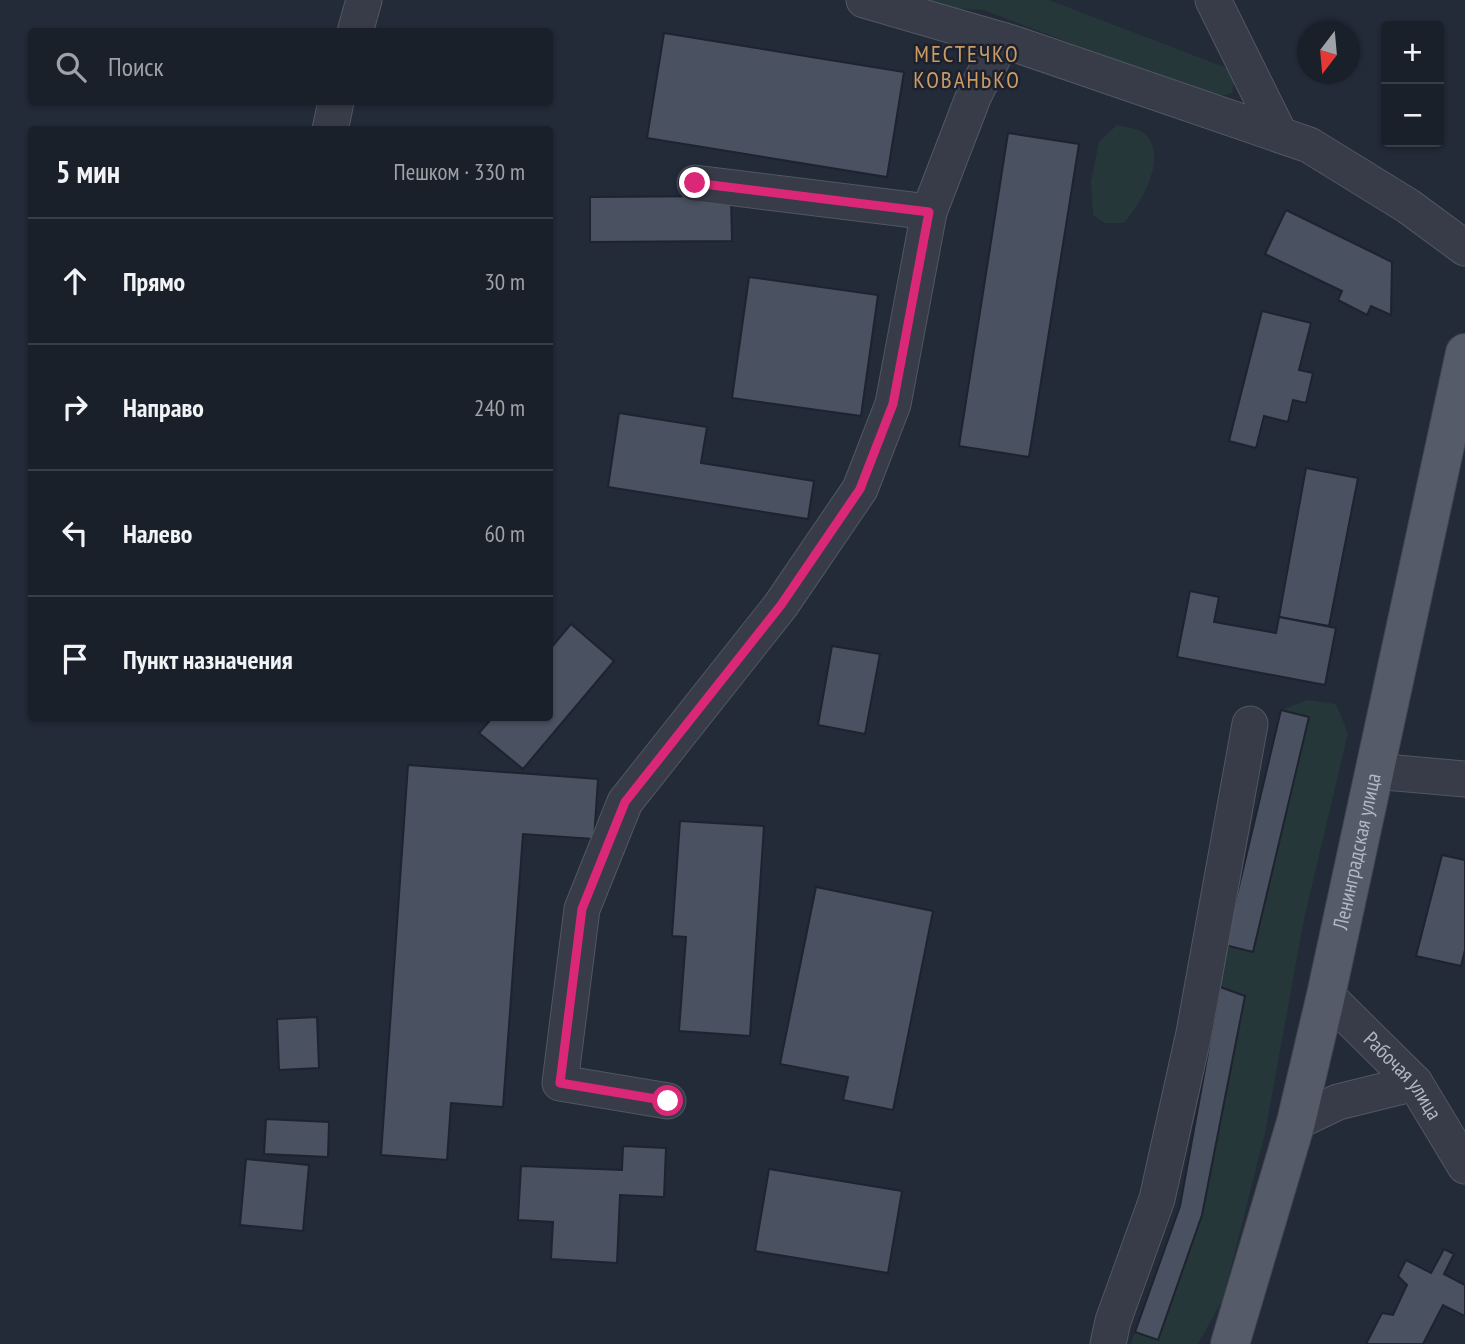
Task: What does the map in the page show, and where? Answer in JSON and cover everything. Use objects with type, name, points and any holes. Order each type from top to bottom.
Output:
[{"type":"main road","name":"Ленинградская улица","points":[[1230,1344],[1296,1122],[1465,353]]},
{"type":"street","points":[[356,28],[364,0]]},
{"type":"street","points":[[864,0],[1002,40],[1309,145],[1408,206],[1465,248]]},
{"type":"street","points":[[1213,0],[1280,135]]},
{"type":"street","points":[[668,1101],[560,1083],[582,909],[625,802],[781,605],[860,489],[893,404],[929,212],[975,95],[1002,40]]},
{"type":"street","points":[[331,126],[336,105]]},
{"type":"street","points":[[695,183],[929,212]]},
{"type":"street","points":[[1108,1344],[1113,1321],[1157,1199],[1194,1033],[1250,724]]},
{"type":"street","points":[[1374,771],[1465,779]]},
{"type":"street","name":"Рабочая улица","points":[[1326,995],[1415,1083],[1465,1166]]},
{"type":"street","points":[[1296,1122],[1338,1102],[1415,1083]]},
{"type":"shaded area","points":[[929,0],[1049,0],[1229,69],[1234,82],[1232,93],[1215,98],[984,10],[953,8]]},
{"type":"shaded area","points":[[1117,125],[1144,133],[1151,142],[1154,166],[1145,192],[1124,223],[1105,223],[1093,215],[1091,181],[1099,142]]},
{"type":"shaded area","points":[[1307,700],[1336,704],[1348,733],[1304,919],[1265,1133],[1223,1299],[1198,1344],[1131,1344],[1135,1332],[1158,1339],[1202,1215],[1245,996],[1220,987],[1225,945],[1252,952],[1309,717],[1281,710]]},
{"type":"building","points":[[664,33],[904,72],[887,177],[647,138]]},
{"type":"building","points":[[1008,133],[1079,144],[1029,457],[959,446]]},
{"type":"building","points":[[731,196],[732,241],[590,242],[590,197]]},
{"type":"building","points":[[1286,210],[1392,262],[1391,315],[1371,306],[1367,315],[1338,300],[1342,291],[1265,254]]},
{"type":"building","points":[[749,277],[878,295],[861,416],[732,398]]},
{"type":"building","points":[[1262,311],[1311,323],[1299,370],[1313,373],[1306,403],[1293,400],[1288,422],[1264,416],[1256,448],[1229,441]]},
{"type":"building","points":[[619,413],[707,427],[701,463],[814,481],[808,519],[608,487]]},
{"type":"building","points":[[1306,468],[1358,478],[1329,626],[1279,617]]},
{"type":"building","points":[[1190,591],[1219,597],[1214,622],[1276,633],[1279,617],[1336,628],[1325,685],[1177,657]]},
{"type":"building","points":[[571,624],[614,661],[523,769],[479,733],[489,721],[553,721],[553,645]]},
{"type":"building","points":[[832,646],[880,654],[865,734],[818,725]]},
{"type":"building","points":[[1281,710],[1309,717],[1253,952],[1225,945]]},
{"type":"building","points":[[408,765],[598,779],[594,839],[523,834],[503,1107],[451,1103],[447,1160],[381,1155]]},
{"type":"building","points":[[680,821],[764,826],[750,1036],[679,1031],[686,937],[672,936]]},
{"type":"building","points":[[1442,855],[1465,860],[1465,950],[1461,966],[1416,956]]},
{"type":"building","points":[[816,887],[933,911],[893,1110],[843,1100],[848,1077],[780,1064]]},
{"type":"building","points":[[1220,987],[1245,996],[1202,1215],[1158,1340],[1135,1332],[1180,1206]]},
{"type":"building","points":[[317,1017],[319,1068],[279,1070],[277,1019]]},
{"type":"building","points":[[266,1119],[329,1122],[328,1157],[264,1154]]},
{"type":"building","points":[[623,1146],[666,1148],[664,1197],[620,1195],[617,1263],[551,1259],[553,1222],[518,1220],[521,1166],[622,1170]]},
{"type":"building","points":[[246,1159],[309,1165],[303,1231],[240,1225]]},
{"type":"building","points":[[769,1169],[902,1191],[888,1273],[755,1251]]},
{"type":"building","points":[[1444,1249],[1454,1254],[1444,1274],[1465,1285],[1465,1316],[1443,1305],[1423,1344],[1366,1344],[1382,1313],[1393,1315],[1407,1285],[1398,1276],[1406,1260],[1431,1273]]},
{"type":"district","name":"МЕСТЕЧКО КОВАНЬКО","points":[[967,67]]},
{"type":"route","points":[[668,1101],[560,1083],[582,909],[625,802],[781,605],[860,489],[893,404],[929,212],[695,183]]}]
